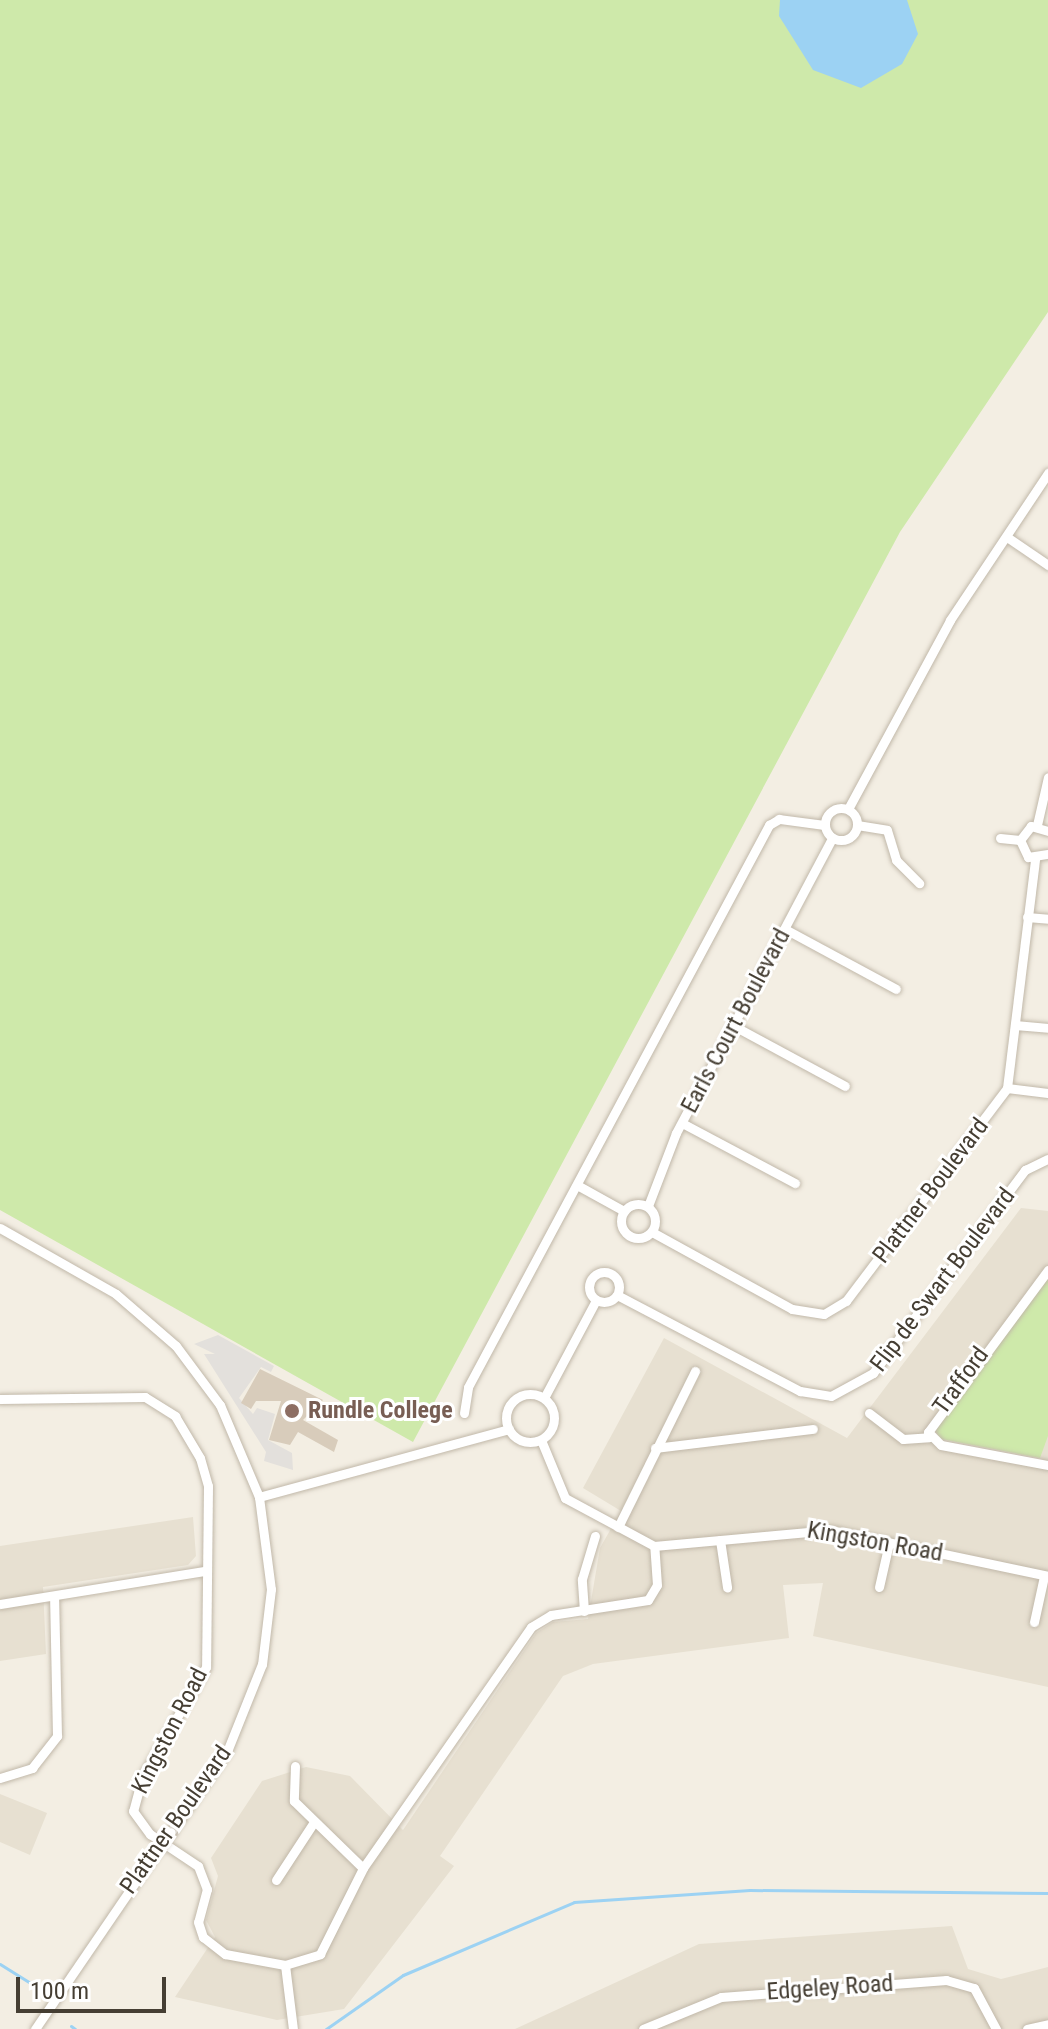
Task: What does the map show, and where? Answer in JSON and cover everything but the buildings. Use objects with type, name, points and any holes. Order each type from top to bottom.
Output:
[{"type":"street","points":[[848,809],[950,620],[1048,473]]},
{"type":"street","points":[[1007,537],[1048,565]]},
{"type":"street","points":[[1020,840],[1037,825],[1048,777]]},
{"type":"street","points":[[824,825],[829,811],[848,809]]},
{"type":"street","points":[[848,809],[857,825]]},
{"type":"street","points":[[464,1413],[468,1387],[769,825],[779,819],[824,825]]},
{"type":"street","points":[[824,825],[832,838],[848,838],[857,825]]},
{"type":"street","points":[[857,825],[887,830],[896,860],[919,883]]},
{"type":"street","points":[[1037,825],[1048,831]]},
{"type":"street","name":"Earls Court Boulevard","points":[[648,1206],[682,1123],[832,838]]},
{"type":"street","points":[[1000,838],[1020,840],[1035,859],[1007,1088],[1048,1093]]},
{"type":"street","points":[[1035,859],[1048,854]]},
{"type":"street","points":[[1027,917],[1048,919]]},
{"type":"street","points":[[785,929],[896,989]]},
{"type":"street","points":[[1015,1025],[1048,1028]]},
{"type":"street","points":[[734,1026],[845,1086]]},
{"type":"street","name":"Plattner Boulevard","points":[[652,1232],[792,1309],[836,1309],[1007,1088]]},
{"type":"street","points":[[682,1123],[795,1183]]},
{"type":"street","name":"Flip de Swart Boulevard","points":[[596,1300],[590,1282],[601,1272],[618,1280],[617,1295],[800,1391],[831,1396],[873,1373],[1025,1170],[1048,1159]]},
{"type":"street","points":[[577,1185],[624,1211],[648,1206],[655,1215],[652,1232],[631,1237],[622,1226],[624,1211]]},
{"type":"street","name":"Plattner Boulevard","points":[[0,1228],[116,1294],[176,1346],[220,1405],[259,1497],[266,1531],[271,1589],[262,1664],[228,1749],[35,2029]]},
{"type":"street","name":"Trafford","points":[[1048,1270],[934,1417],[929,1437],[1048,1465]]},
{"type":"street","points":[[541,1440],[554,1423],[544,1398],[596,1300],[617,1295]]},
{"type":"street","points":[[618,1527],[695,1371]]},
{"type":"street","name":"Kingston Road","points":[[0,1399],[111,1392],[164,1406],[188,1435],[208,1486],[204,1571],[206,1667],[142,1778],[133,1811],[205,1877],[198,1922],[213,1949],[285,1965]]},
{"type":"street","points":[[509,1429],[514,1400],[544,1398]]},
{"type":"street","points":[[869,1413],[903,1439],[929,1437]]},
{"type":"street","points":[[259,1497],[509,1429]]},
{"type":"street","points":[[509,1429],[519,1439],[541,1440]]},
{"type":"street","points":[[655,1448],[813,1429]]},
{"type":"street","points":[[293,2029],[285,1965],[325,1949],[363,1868],[531,1627],[584,1611],[648,1600],[657,1585],[654,1546],[565,1498],[541,1440]]},
{"type":"street","name":"Kingston Road","points":[[654,1546],[813,1529],[1046,1576]]},
{"type":"street","points":[[584,1611],[582,1579],[595,1536]]},
{"type":"street","points":[[720,1540],[727,1587]]},
{"type":"street","points":[[879,1587],[889,1543]]},
{"type":"street","points":[[0,1604],[204,1571]]},
{"type":"street","points":[[1034,1622],[1046,1576]]},
{"type":"street","points":[[0,1778],[32,1768],[57,1736],[54,1597]]},
{"type":"street","points":[[295,1766],[294,1801],[363,1868]]},
{"type":"street","points":[[276,1880],[314,1822]]},
{"type":"street","name":"Edgeley Road","points":[[643,2029],[721,1997],[946,1980],[974,1988],[996,2029]]},
{"type":"street","points":[[1027,2029],[1048,2024]]},
{"type":"shaded area","points":[[1021,1208],[1048,1211],[1048,1687],[813,1636],[823,1583],[783,1585],[789,1638],[593,1664],[563,1676],[440,1856],[454,1866],[344,2009],[277,2020],[175,1997],[215,1937],[206,1920],[218,1876],[211,1858],[262,1781],[306,1767],[350,1776],[403,1830],[536,1633],[553,1622],[588,1619],[600,1548],[621,1511],[583,1488],[664,1338],[847,1438]]},
{"type":"shaded area","points":[[218,1335],[274,1366],[271,1372],[261,1367],[239,1398],[253,1414],[257,1408],[275,1414],[268,1440],[292,1453],[293,1470],[264,1461],[266,1452],[204,1354],[215,1354],[194,1344]]},
{"type":"shaded area","points":[[193,1517],[196,1556],[188,1565],[43,1587],[46,1654],[0,1661],[0,1546]]},
{"type":"shaded area","points":[[0,1794],[47,1813],[30,1855],[0,1842]]},
{"type":"shaded area","points":[[952,1926],[968,1969],[1001,1979],[1048,1967],[1048,2029],[515,2029],[699,1944]]},
{"type":"green space","points":[[0,0],[1048,0],[1048,312],[900,532],[413,1442],[0,1210]]},
{"type":"green space","points":[[1048,1279],[1048,1436],[1040,1458],[941,1439],[934,1429]]},
{"type":"water","points":[[780,0],[907,0],[918,34],[902,64],[861,88],[813,70],[779,16]]},
{"type":"waterway","points":[[326,2029],[403,1975],[574,1902],[750,1890],[1048,1893]]},
{"type":"waterway","points":[[0,1964],[43,1991]]},
{"type":"waterway","points":[[71,2026],[75,2029]]},
{"type":"place","name":"Rundle College","points":[[292,1411]]}]
